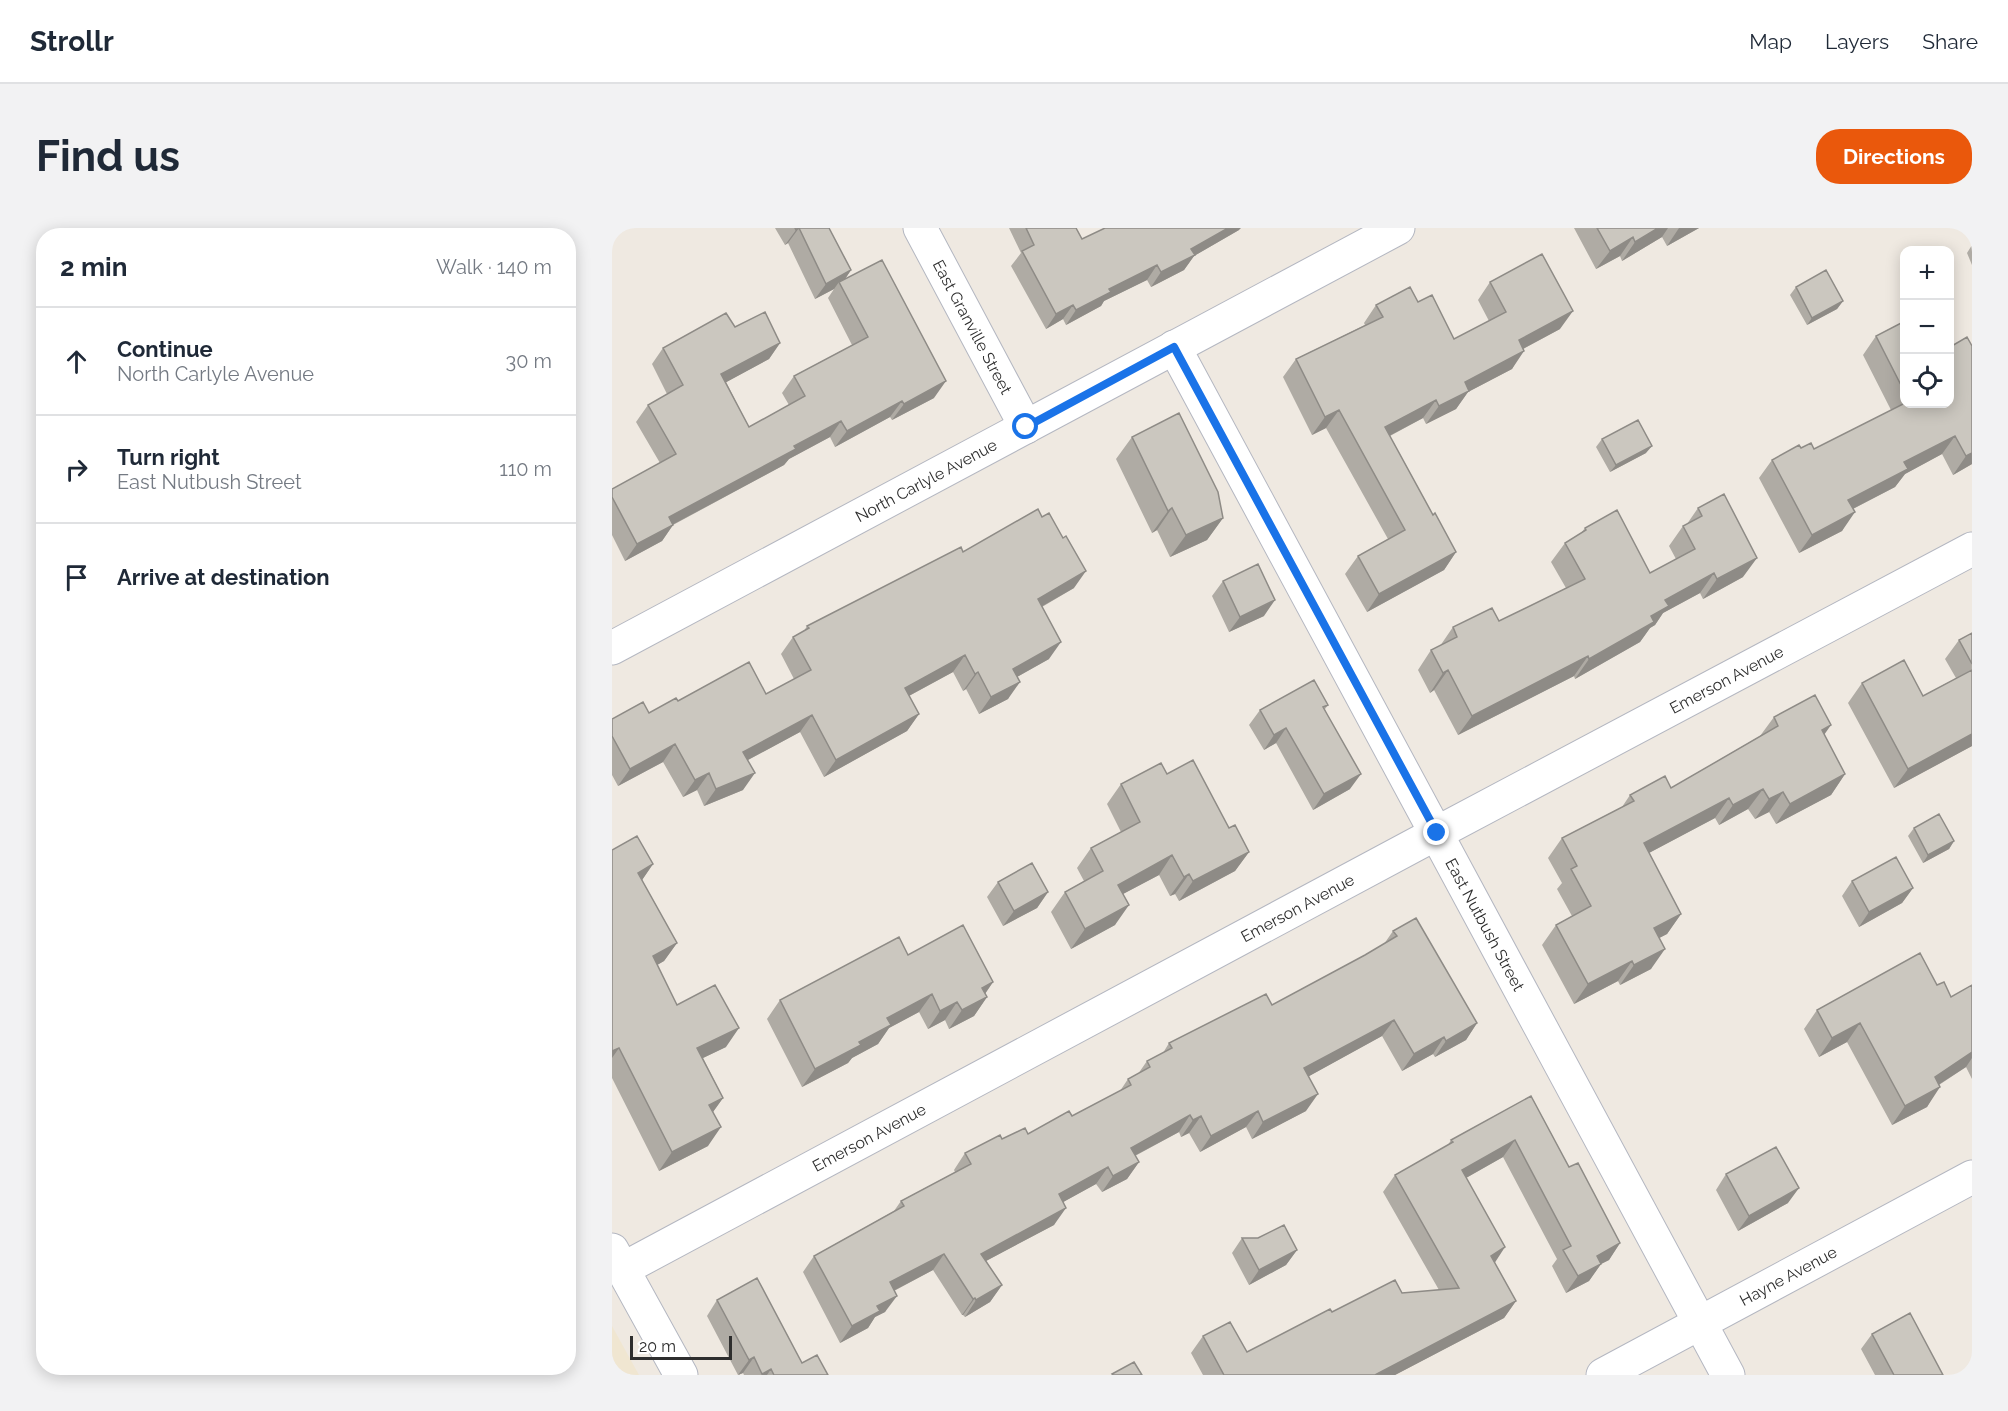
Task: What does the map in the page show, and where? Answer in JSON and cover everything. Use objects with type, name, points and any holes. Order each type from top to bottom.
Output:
[{"type":"street","name":"East Granville Street","points":[[920,228],[1026,427]]},
{"type":"street","name":"North Carlyle Avenue","points":[[612,648],[1398,228]]},
{"type":"street","name":"East Nutbush Street","points":[[1174,347],[1728,1375]]},
{"type":"street","name":"Emerson Avenue","points":[[617,1259],[1437,833],[1972,549]]},
{"type":"street","name":"Hayne Avenue","points":[[1603,1375],[1972,1177]]},
{"type":"street","points":[[617,1259],[681,1375]]},
{"type":"shaded area","points":[[612,1326],[639,1375],[612,1375]]},
{"type":"building","points":[[799,228],[829,228],[851,270],[826,284]]},
{"type":"building","points":[[1026,228],[1076,228],[1082,239],[1105,228],[1228,228],[1191,249],[1195,255],[1161,272],[1157,265],[1109,289],[1111,292],[1076,310],[1073,305],[1056,314],[1022,251],[1034,245]]},
{"type":"building","points":[[1597,228],[1658,228],[1635,242],[1633,237],[1610,251]]},
{"type":"building","points":[[1542,254],[1573,311],[1519,340],[1524,351],[1465,382],[1469,391],[1439,406],[1436,400],[1385,427],[1456,552],[1379,594],[1358,556],[1405,530],[1339,410],[1325,417],[1296,359],[1383,317],[1376,305],[1410,287],[1418,302],[1432,295],[1454,339],[1506,312],[1490,282]]},
{"type":"building","points":[[882,260],[946,381],[904,404],[902,401],[847,431],[841,421],[794,446],[796,449],[669,517],[673,525],[637,544],[612,497],[612,489],[676,454],[648,405],[683,385],[663,348],[726,313],[735,327],[765,312],[780,343],[721,374],[749,427],[805,396],[794,376],[868,337],[839,282]]},
{"type":"building","points":[[1826,270],[1843,301],[1812,318],[1796,287]]},
{"type":"building","points":[[1900,324],[1900,383],[1876,336]]},
{"type":"building","points":[[1967,337],[1972,346],[1972,453],[1966,456],[1955,436],[1904,462],[1908,469],[1848,500],[1855,512],[1812,535],[1772,460],[1799,445],[1801,448],[1811,443],[1814,449],[1900,406],[1900,408],[1954,408],[1954,345]]},
{"type":"building","points":[[1179,413],[1218,492],[1223,518],[1186,535],[1172,508],[1168,511],[1132,437]]},
{"type":"building","points":[[1638,420],[1652,446],[1616,465],[1602,439]]},
{"type":"building","points":[[1724,494],[1757,558],[1717,579],[1714,573],[1665,600],[1669,606],[1651,616],[1654,622],[1589,659],[1588,656],[1472,716],[1448,670],[1443,673],[1431,650],[1457,637],[1453,627],[1492,608],[1499,621],[1585,579],[1565,543],[1586,530],[1585,528],[1617,510],[1650,573],[1695,549],[1683,526],[1702,516],[1698,508]]},
{"type":"building","points":[[1038,509],[1042,517],[1049,513],[1063,538],[1066,536],[1086,571],[1038,599],[1061,642],[1013,669],[1020,682],[991,697],[978,672],[975,674],[965,655],[905,688],[919,714],[836,760],[812,715],[743,752],[755,773],[716,789],[709,773],[695,780],[675,744],[630,769],[612,736],[612,719],[643,702],[649,713],[676,698],[678,701],[749,662],[766,694],[811,670],[793,637],[809,628],[807,626],[961,547],[963,552]]},
{"type":"building","points":[[1258,564],[1275,600],[1240,617],[1223,581]]},
{"type":"building","points":[[1972,633],[1972,664],[1959,640]]},
{"type":"building","points":[[1904,660],[1923,696],[1972,670],[1972,734],[1908,769],[1862,683]]},
{"type":"building","points":[[1314,680],[1328,705],[1323,707],[1361,774],[1324,794],[1286,728],[1274,735],[1260,710]]},
{"type":"building","points":[[1815,695],[1831,725],[1822,730],[1845,774],[1790,804],[1783,792],[1769,799],[1763,789],[1733,805],[1729,798],[1644,843],[1681,914],[1654,928],[1665,949],[1634,965],[1632,961],[1588,984],[1556,925],[1591,906],[1571,869],[1577,866],[1562,838],[1634,801],[1630,795],[1665,776],[1671,788],[1778,726],[1774,717]]},
{"type":"building","points":[[1193,760],[1229,828],[1235,825],[1249,852],[1193,881],[1189,874],[1184,877],[1172,855],[1118,885],[1129,905],[1085,929],[1065,892],[1103,871],[1091,848],[1140,822],[1121,784],[1161,763],[1167,774]]},
{"type":"building","points":[[1939,814],[1954,841],[1928,855],[1914,828]]},
{"type":"building","points":[[637,836],[653,864],[638,873],[677,943],[653,956],[677,1005],[715,985],[739,1028],[697,1048],[723,1098],[709,1105],[721,1127],[672,1152],[619,1048],[612,1051],[612,850]]},
{"type":"building","points":[[1896,857],[1913,888],[1869,912],[1852,881]]},
{"type":"building","points":[[1032,863],[1048,892],[1014,911],[998,882]]},
{"type":"building","points":[[1416,918],[1477,1023],[1446,1041],[1444,1037],[1414,1054],[1394,1020],[1304,1068],[1318,1094],[1263,1122],[1258,1111],[1211,1136],[1201,1116],[1193,1120],[1190,1115],[1131,1148],[1139,1162],[1113,1176],[1108,1167],[1059,1194],[1066,1208],[981,1254],[1002,1285],[976,1300],[973,1299],[944,1254],[890,1282],[897,1296],[877,1306],[880,1311],[852,1326],[814,1256],[904,1206],[901,1201],[971,1164],[965,1153],[1000,1135],[1002,1139],[1025,1128],[1028,1134],[1069,1111],[1072,1116],[1131,1085],[1128,1079],[1150,1067],[1147,1061],[1172,1048],[1169,1043],[1266,994],[1272,1005],[1397,936],[1393,931]]},
{"type":"building","points":[[963,925],[993,982],[982,988],[987,997],[962,1010],[957,1002],[940,1011],[932,994],[887,1018],[891,1025],[859,1042],[861,1045],[815,1069],[780,1000],[899,937],[908,955]]},
{"type":"building","points":[[1920,953],[1937,985],[1944,982],[1951,997],[1972,985],[1972,1052],[1935,1077],[1940,1087],[1905,1106],[1860,1023],[1832,1038],[1817,1010]]},
{"type":"building","points":[[1531,1096],[1569,1167],[1578,1163],[1620,1243],[1597,1256],[1601,1264],[1578,1276],[1563,1250],[1571,1246],[1515,1140],[1462,1170],[1505,1247],[1491,1256],[1516,1301],[1375,1375],[1224,1375],[1203,1336],[1230,1322],[1247,1352],[1330,1309],[1332,1312],[1395,1280],[1402,1293],[1459,1288],[1395,1175],[1453,1142],[1451,1140]]},
{"type":"building","points":[[1776,1147],[1799,1188],[1749,1216],[1726,1174]]},
{"type":"building","points":[[1284,1225],[1297,1250],[1259,1270],[1242,1238],[1258,1238]]},
{"type":"building","points":[[757,1278],[802,1363],[817,1355],[828,1375],[774,1375],[771,1369],[762,1374],[754,1357],[749,1360],[717,1300]]},
{"type":"building","points":[[1910,1313],[1943,1375],[1894,1375],[1872,1334]]},
{"type":"building","points":[[1134,1362],[1142,1375],[1112,1374]]},
{"type":"route","points":[[1026,427],[1174,347],[1437,833]]}]
